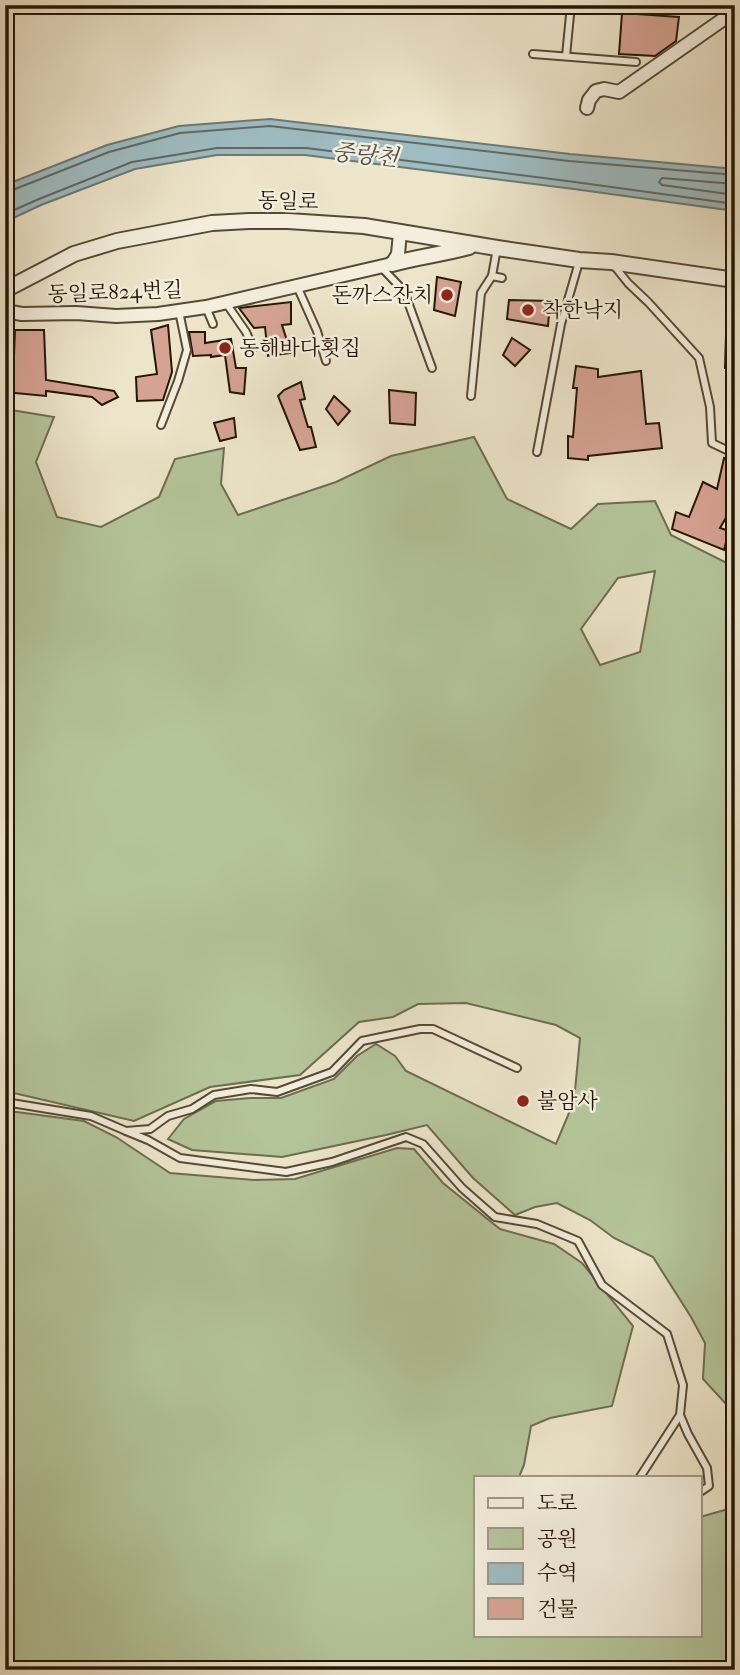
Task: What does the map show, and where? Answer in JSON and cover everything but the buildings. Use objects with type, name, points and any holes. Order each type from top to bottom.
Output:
[{"type":"street","points":[[587,108],[596,91],[604,89],[619,92],[735,11]]},
{"type":"street","name":"동일로","points":[[5,290],[74,254],[117,241],[212,223],[249,220],[364,226],[579,260],[735,279]]},
{"type":"street","points":[[386,265],[398,254],[400,233]]},
{"type":"street","points":[[386,265],[476,245]]},
{"type":"street","name":"동일로824번길","points":[[5,311],[22,314],[76,313],[116,316],[179,311],[226,303],[386,265]]},
{"type":"lane","points":[[566,56],[571,5]]},
{"type":"lane","points":[[663,5],[681,5]]},
{"type":"lane","points":[[533,54],[636,62]]},
{"type":"lane","points":[[471,396],[481,293],[492,276],[497,248]]},
{"type":"lane","points":[[537,452],[561,324],[579,260]]},
{"type":"lane","points":[[611,262],[699,358],[710,407],[712,443],[735,454]]},
{"type":"lane","points":[[386,265],[404,291],[432,368]]},
{"type":"lane","points":[[492,276],[502,278]]},
{"type":"lane","points":[[297,286],[317,331],[326,360]]},
{"type":"lane","points":[[226,303],[246,332],[253,348]]},
{"type":"lane","points":[[205,307],[213,324]]},
{"type":"lane","points":[[161,425],[187,350],[179,311]]},
{"type":"lane","points":[[126,1131],[150,1129],[168,1116],[192,1109],[214,1095],[251,1089],[277,1092],[332,1072],[362,1041],[421,1029],[433,1029],[517,1068]]},
{"type":"lane","points":[[5,1102],[90,1116],[148,1140],[180,1158],[286,1172],[332,1162],[406,1137],[423,1144],[463,1188],[495,1217],[537,1224],[578,1241],[602,1285],[667,1334],[683,1385],[680,1415],[641,1476]]},
{"type":"lane","points":[[680,1415],[707,1468],[709,1486],[702,1491]]},
{"type":"green space","points":[[5,409],[54,417],[36,462],[57,517],[101,527],[159,497],[175,459],[224,448],[221,484],[238,515],[336,482],[391,456],[474,437],[507,499],[571,529],[598,504],[655,501],[671,535],[735,567],[735,1414],[703,1379],[705,1343],[653,1257],[614,1238],[590,1220],[557,1203],[535,1207],[515,1215],[473,1178],[427,1125],[282,1157],[192,1150],[168,1139],[184,1119],[216,1101],[281,1098],[334,1079],[357,1056],[376,1044],[395,1056],[406,1071],[556,1144],[574,1101],[580,1038],[556,1025],[466,1003],[418,1004],[393,1017],[359,1022],[300,1075],[210,1087],[134,1121],[5,1091]],"holes":[[[655,571],[640,652],[600,665],[581,629],[618,578]]]},
{"type":"green space","points":[[5,1112],[84,1121],[116,1137],[170,1173],[254,1180],[295,1179],[397,1148],[414,1149],[443,1183],[500,1229],[554,1244],[582,1263],[633,1326],[612,1406],[550,1418],[531,1426],[519,1476],[474,1476],[474,1636],[702,1636],[702,1516],[735,1507],[735,1670],[5,1670]]},
{"type":"water","name":"중랑천","points":[[270,119],[570,154],[735,169],[735,211],[305,155],[217,155],[135,169],[41,205],[5,222],[5,185],[107,145],[179,126]]},
{"type":"place","name":"돈까스잔치","points":[[447,295]]},
{"type":"place","name":"착한낙지","points":[[528,310]]},
{"type":"place","name":"동해바다횟집","points":[[225,348]]},
{"type":"place","name":"불암사","points":[[523,1101]]}]
